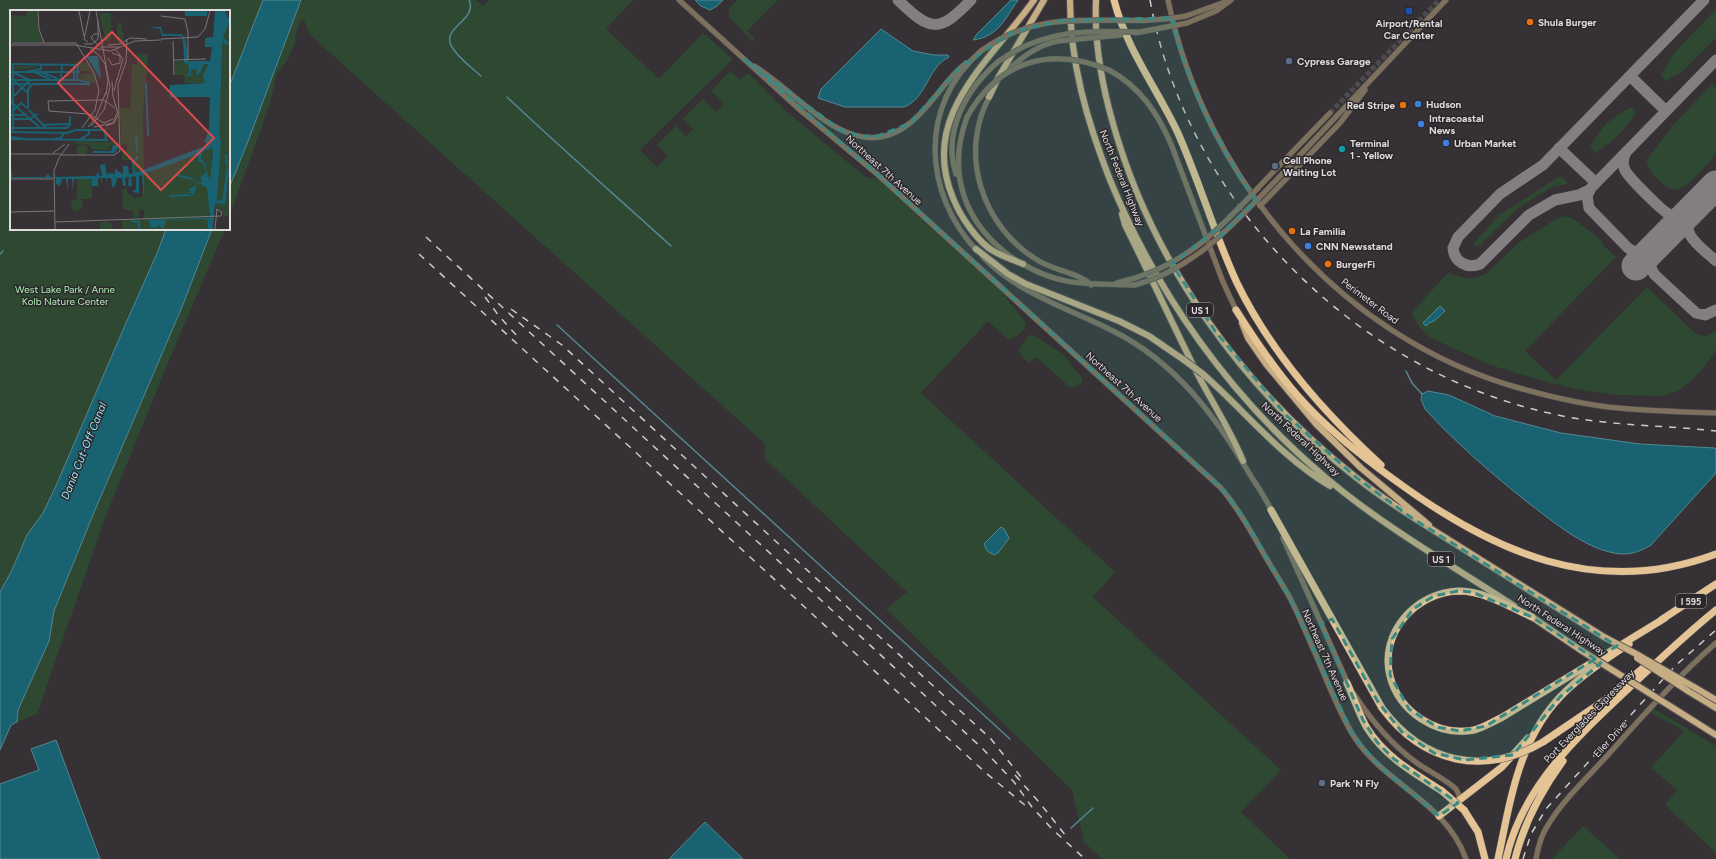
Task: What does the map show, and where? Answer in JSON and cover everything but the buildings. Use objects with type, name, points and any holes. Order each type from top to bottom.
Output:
[{"type":"highway","points":[[1114,0],[1126,38],[1165,106],[1176,129],[1231,268],[1260,324],[1286,362],[1317,401],[1356,442],[1406,488]]},
{"type":"highway","points":[[1236,310],[1270,362],[1299,398],[1360,454],[1406,488],[1455,520],[1489,539],[1529,556],[1565,566],[1598,570],[1646,570],[1678,565],[1716,554]]},
{"type":"highway","points":[[1271,510],[1382,708],[1397,726],[1414,742],[1449,758],[1474,760],[1502,758],[1522,752],[1543,742],[1605,700],[1682,637]]},
{"type":"highway","name":"I 595","points":[[1665,618],[1716,584]]},
{"type":"highway","points":[[1532,617],[1495,600],[1472,592],[1458,591],[1447,593],[1423,601],[1404,617],[1392,639],[1390,652],[1390,675],[1401,699],[1409,708],[1426,722],[1448,730],[1474,730],[1501,718],[1665,618]]},
{"type":"highway","name":"Port Everglades Expressway","points":[[1506,859],[1516,827],[1533,793],[1552,767],[1589,728],[1682,637],[1716,610]]},
{"type":"highway","points":[[1439,816],[1459,802],[1502,767],[1554,704],[1579,679],[1665,618]]},
{"type":"highway","points":[[1347,683],[1366,726],[1382,748],[1399,762],[1442,791],[1464,810],[1478,832],[1486,859]]},
{"type":"highway","points":[[1498,859],[1518,770],[1537,726]]},
{"type":"highway","points":[[1515,859],[1526,825],[1539,798],[1557,768],[1589,728]]},
{"type":"main road","points":[[1023,264],[994,252],[974,233],[962,217],[951,193],[943,155],[947,126],[959,98],[1034,0]]},
{"type":"main road","points":[[989,97],[998,78],[1044,0]]},
{"type":"main road","name":"North Federal Highway","points":[[1070,0],[1072,44],[1077,79],[1092,132],[1116,193],[1140,246],[1155,273],[1184,319],[1214,362],[1246,400],[1279,435],[1320,473],[1351,498],[1396,530],[1532,617],[1582,651],[1716,735]]},
{"type":"main road","name":"North Federal Highway","points":[[1096,0],[1096,44],[1107,104],[1120,150],[1131,180],[1150,222],[1174,267],[1193,298],[1215,331],[1270,398],[1309,437],[1369,488],[1412,518],[1716,708]]},
{"type":"main road","points":[[1116,193],[1124,225],[1199,377],[1235,443],[1243,461]]},
{"type":"main road","points":[[976,250],[1004,271],[1026,284],[1119,321],[1149,336],[1203,374],[1287,454],[1320,480],[1351,498]]},
{"type":"main road","points":[[1236,310],[1248,338],[1257,352],[1285,389],[1316,424],[1367,474],[1440,535]]},
{"type":"main road","points":[[1604,637],[1716,700]]},
{"type":"street","name":"Northeast 7th Avenue","points":[[679,0],[809,118],[877,174],[1222,488],[1243,517],[1290,599],[1336,702],[1354,738],[1364,751],[1381,768],[1424,801],[1439,816],[1456,838],[1466,859]]},
{"type":"street","name":"Perimeter Road","points":[[1168,0],[1183,59],[1205,114],[1231,162],[1260,206],[1296,248],[1346,295],[1408,339],[1453,363],[1505,384],[1566,400],[1618,408],[1716,413]]},
{"type":"street","points":[[744,59],[765,72],[799,101],[833,126],[853,135],[872,137],[890,134],[910,123],[952,75],[981,52],[1012,32],[1046,22],[1076,20],[1157,20],[1186,16],[1230,0]]},
{"type":"street","points":[[1091,285],[1082,277],[1054,269],[1026,253],[1008,237],[992,214],[981,190],[977,172],[976,151],[978,131],[989,97],[999,81],[1020,59],[1036,49],[1058,41],[1137,32],[1187,23],[1216,11],[1230,0]]},
{"type":"street","points":[[1137,32],[1081,32],[1056,35],[1023,46],[999,61],[974,86],[959,114],[954,131],[952,151],[954,166],[967,204],[977,223],[998,246],[1023,264],[1058,280],[1091,285],[1136,285],[1162,276],[1179,268],[1196,257],[1268,188],[1372,80],[1446,0]]},
{"type":"street","points":[[975,57],[956,80],[945,100],[936,129],[935,152],[937,175],[945,201],[959,228],[976,250],[994,268],[1015,282],[1044,298],[1115,332],[1155,357],[1201,400],[1243,461],[1271,510],[1347,683],[1387,737],[1415,762],[1454,787],[1459,793],[1459,802]]},
{"type":"street","points":[[960,183],[958,152],[967,117],[979,98],[995,81],[1012,69],[1048,59],[1071,59],[1094,64],[1109,70],[1123,78],[1139,91],[1158,116],[1171,144],[1223,282],[1236,310]]},
{"type":"street","points":[[1260,206],[1340,123],[1372,80]]},
{"type":"street","points":[[1112,284],[1135,278],[1169,265],[1198,246],[1211,235],[1330,113]]},
{"type":"street","name":"Eller Drive","points":[[1536,859],[1539,843],[1544,831],[1559,809],[1651,707],[1716,643]]},
{"type":"highlighted area","points":[[1172,18],[1183,59],[1205,114],[1231,162],[1256,201],[1219,237],[1216,230],[1172,264],[1215,331],[1286,415],[1357,478],[1412,518],[1617,646],[1595,659],[1601,663],[1560,697],[1513,755],[1465,760],[1434,753],[1402,732],[1378,702],[1332,619],[1321,624],[1363,720],[1377,742],[1394,759],[1458,803],[1439,816],[1381,768],[1354,737],[1290,599],[1243,517],[1221,488],[877,174],[744,59],[839,129],[859,136],[878,136],[910,123],[959,68],[1012,32],[1064,20]],"holes":[[[1458,591],[1472,592],[1532,617],[1595,659],[1486,726],[1460,731],[1437,727],[1409,709],[1390,675],[1392,639],[1413,609],[1434,596]]]},
{"type":"green space","name":"West Lake Park / Anne Kolb Nature Center","points":[[0,0],[266,0],[230,85],[230,10],[10,10],[10,230],[167,230],[71,451],[0,636]]},
{"type":"green space","points":[[301,0],[476,0],[483,6],[489,0],[633,0],[606,29],[659,79],[703,33],[733,59],[640,150],[657,167],[668,156],[657,145],[676,126],[686,136],[693,129],[683,119],[703,99],[716,112],[724,104],[711,91],[730,71],[740,80],[748,73],[788,113],[866,177],[878,179],[1000,290],[1026,323],[1024,329],[1018,335],[1009,340],[988,321],[921,393],[1115,572],[1093,597],[1281,770],[1241,812],[1290,859],[1102,859],[1084,842],[1072,790],[886,609],[907,592],[765,459],[765,444],[309,34],[304,20],[300,22],[294,45],[287,61],[277,73],[270,103],[230,215],[230,186]]},
{"type":"green space","points":[[737,0],[778,0],[747,31],[755,39],[752,41],[729,17],[729,7],[731,7]]},
{"type":"green space","points":[[1716,9],[1716,38],[1683,71],[1666,81],[1661,75],[1674,53]]},
{"type":"green space","points":[[1712,84],[1716,88],[1716,155],[1689,183],[1677,189],[1671,189],[1659,180],[1652,172],[1647,163],[1647,159],[1675,123]]},
{"type":"green space","points":[[1631,107],[1636,112],[1627,125],[1614,140],[1595,153],[1590,147],[1599,133],[1607,123]]},
{"type":"green space","points":[[1560,176],[1564,178],[1568,184],[1552,187],[1518,208],[1479,246],[1473,247],[1474,243],[1499,215]]},
{"type":"green space","points":[[1566,216],[1575,220],[1602,241],[1601,243],[1616,257],[1525,351],[1556,380],[1647,287],[1699,335],[1707,336],[1716,331],[1716,350],[1691,381],[1678,391],[1663,396],[1616,395],[1575,389],[1490,365],[1431,338],[1418,326],[1412,312],[1448,273],[1469,279],[1485,275],[1518,243],[1558,218]]},
{"type":"green space","points":[[212,230],[225,230],[177,341],[106,515],[37,714],[17,722],[18,710],[49,641],[54,611],[95,510],[182,307]]},
{"type":"green space","points":[[1029,335],[1034,335],[1063,354],[1083,379],[1081,384],[1071,388],[1037,358],[1034,358],[1029,363],[1020,354],[1019,348]]},
{"type":"green space","points":[[1651,707],[1716,746],[1716,853],[1665,805],[1677,790],[1651,768],[1684,731],[1648,711]]},
{"type":"green space","points":[[1583,826],[1620,859],[1552,859]]},
{"type":"water","points":[[263,0],[301,0],[230,186],[230,84]]},
{"type":"water","points":[[695,0],[723,0],[710,10],[701,6]]},
{"type":"water","points":[[1011,0],[1018,0],[1000,26],[989,35],[973,40],[977,34]]},
{"type":"water","points":[[881,29],[913,51],[934,55],[948,55],[949,57],[937,66],[923,90],[915,100],[904,107],[845,107],[818,98],[821,89]]},
{"type":"water","name":"Dania Cut-Off Canal","points":[[166,230],[212,230],[182,307],[95,510],[54,611],[49,641],[18,710],[17,722],[11,725],[0,750],[0,592],[12,570],[27,535],[43,513],[55,488],[158,251]]},
{"type":"water","points":[[1440,306],[1445,311],[1426,326],[1423,323]]},
{"type":"water","points":[[1428,391],[1449,395],[1495,416],[1561,433],[1640,444],[1715,448],[1716,473],[1651,545],[1643,550],[1629,554],[1619,554],[1603,550],[1591,546],[1570,534],[1489,471],[1450,435],[1425,409],[1421,399],[1422,394]]},
{"type":"water","points":[[1001,527],[1004,529],[1009,538],[998,553],[994,555],[987,551],[984,544]]},
{"type":"water","points":[[56,740],[100,859],[0,859],[0,784],[39,770],[31,749]]},
{"type":"water","points":[[705,822],[743,859],[669,859]]},
{"type":"waterway","points":[[469,0],[470,7],[468,14],[453,30],[450,36],[450,42],[460,57],[481,76]]},
{"type":"waterway","points":[[507,97],[671,246]]},
{"type":"waterway","points":[[0,254],[3,251]]},
{"type":"waterway","points":[[557,325],[1010,739]]},
{"type":"waterway","points":[[1406,371],[1412,383],[1422,394]]},
{"type":"waterway","points":[[1071,828],[1093,808]]},
{"type":"taxiway","points":[[898,0],[919,18],[927,23],[935,24],[943,23],[951,18],[971,0]]},
{"type":"taxiway","points":[[1704,0],[1543,165],[1500,194],[1458,237],[1453,248],[1459,261],[1470,266],[1480,264],[1529,215],[1555,200],[1579,195],[1589,190],[1716,60]]},
{"type":"taxiway","points":[[1630,76],[1666,111]]},
{"type":"taxiway","points":[[1559,148],[1596,183]]},
{"type":"taxiway","points":[[1626,152],[1623,161],[1625,170],[1632,180],[1653,201],[1666,212],[1674,216],[1680,216],[1690,211]]},
{"type":"taxiway","points":[[1591,188],[1587,196],[1589,208],[1630,250],[1640,253],[1647,252],[1654,248]]},
{"type":"taxiway","points":[[1690,211],[1687,219],[1689,234],[1693,240],[1716,261]]},
{"type":"taxiway","points":[[1654,248],[1650,262],[1651,268],[1655,275],[1696,313],[1705,315],[1716,310]]},
{"type":"runway","points":[[1636,266],[1716,185]]},
{"type":"tunnel","points":[[1330,113],[1439,0]]},
{"type":"railway","points":[[1150,0],[1170,74],[1200,144],[1241,209],[1290,267],[1347,317],[1411,359],[1480,392],[1553,414],[1573,418],[1614,423],[1716,431]]},
{"type":"railway","points":[[426,237],[983,749],[1014,782],[1032,807],[1052,829],[1085,859]]},
{"type":"railway","points":[[419,254],[986,773],[1026,806]]},
{"type":"railway","points":[[485,297],[499,316],[518,337]]},
{"type":"railway","points":[[511,309],[562,345],[991,739],[1021,777]]},
{"type":"railway","points":[[1523,859],[1531,834],[1546,809],[1675,666],[1716,630]]},
{"type":"railway","points":[[1015,775],[1066,836]]},
{"type":"place","name":"Airport/Rental Car Center","points":[[1409,11]]},
{"type":"place","name":"Shula Burger","points":[[1530,22]]},
{"type":"place","name":"Cypress Garage","points":[[1289,61]]},
{"type":"place","name":"Hudson","points":[[1418,104]]},
{"type":"place","name":"Red Stripe","points":[[1403,105]]},
{"type":"place","name":"Intracoastal News","points":[[1421,124]]},
{"type":"place","name":"Urban Market","points":[[1446,143]]},
{"type":"place","name":"Terminal 1 - Yellow","points":[[1342,149]]},
{"type":"place","name":"Cell Phone Waiting Lot","points":[[1275,166]]},
{"type":"place","name":"La Familia","points":[[1292,231]]},
{"type":"place","name":"CNN Newsstand","points":[[1308,246]]},
{"type":"place","name":"BurgerFi","points":[[1328,264]]},
{"type":"place","name":"Park 'N Fly","points":[[1322,783]]}]
